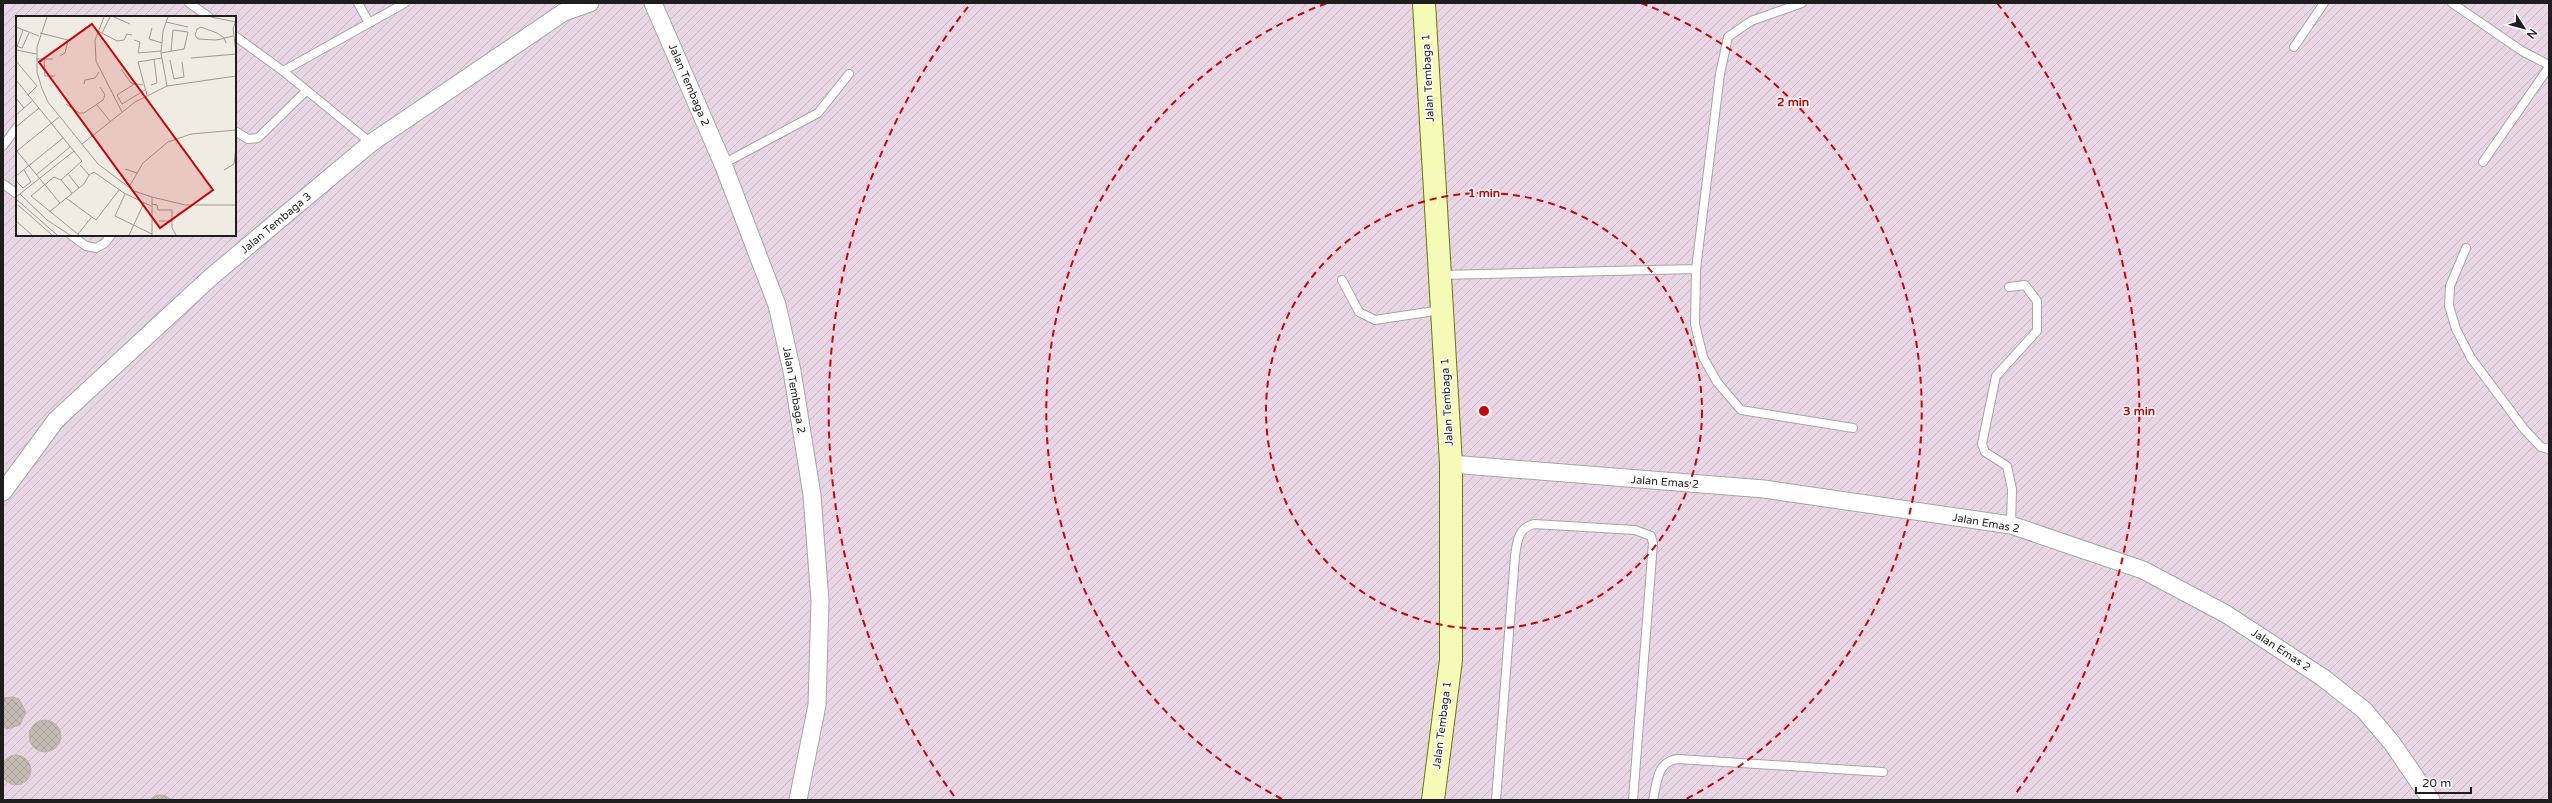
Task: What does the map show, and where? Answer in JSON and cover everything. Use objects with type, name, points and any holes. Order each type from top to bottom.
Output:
[{"type":"street","name":"Jalan Tembaga 3","points":[[3,492],[56,420],[211,278],[371,143],[564,12],[590,3]]},
{"type":"street","name":"Jalan Tembaga 2","points":[[653,3],[723,164],[776,305],[792,371],[812,495],[820,601],[817,705],[798,800]]},
{"type":"street","name":"Jalan Tembaga 1","points":[[1424,3],[1451,464],[1451,660],[1433,800]]},
{"type":"street","name":"Jalan Emas 2","points":[[1451,464],[1764,489],[2011,525],[2143,570],[2226,614],[2322,677],[2364,710],[2392,743],[2430,800]]},
{"type":"lane","points":[[189,3],[208,16]]},
{"type":"lane","points":[[358,3],[369,23]]},
{"type":"lane","points":[[283,71],[405,3]]},
{"type":"lane","points":[[1802,3],[1751,21],[1728,38],[1720,74],[1696,269],[1695,324],[1703,357],[1717,382],[1741,410],[1853,428]]},
{"type":"lane","points":[[2294,47],[2324,3]]},
{"type":"lane","points":[[2452,3],[2522,51],[2549,66],[2483,162]]},
{"type":"lane","points":[[236,37],[283,71],[371,143]]},
{"type":"lane","points":[[723,164],[818,113],[850,74]]},
{"type":"lane","points":[[236,132],[248,139],[258,138],[306,91]]},
{"type":"lane","points":[[3,146],[16,128]]},
{"type":"lane","points":[[3,184],[16,193]]},
{"type":"lane","points":[[72,236],[86,246],[96,248],[101,247],[110,236]]},
{"type":"lane","points":[[2466,248],[2450,286],[2449,306],[2456,329],[2471,358],[2524,429],[2541,447],[2549,449]]},
{"type":"lane","points":[[1440,275],[1696,269]]},
{"type":"lane","points":[[1342,280],[1359,312],[1375,320],[1442,310]]},
{"type":"lane","points":[[2009,287],[2025,285],[2037,301],[2037,331],[1996,376],[1982,444],[1985,452],[2007,466],[2012,488],[2011,525]]},
{"type":"lane","points":[[1496,800],[1515,556],[1518,538],[1526,526],[1534,524],[1635,530],[1651,536],[1653,543],[1634,800]]},
{"type":"lane","points":[[1653,800],[1661,767],[1666,762],[1678,758],[1883,772]]},
{"type":"shaded area","points":[[3,3],[2549,3],[2549,800],[3,800]]},
{"type":"building","points":[[13,697],[19,699],[26,712],[20,725],[7,729],[3,727],[3,698]]},
{"type":"building","points":[[42,720],[48,720],[58,727],[61,736],[60,742],[54,749],[48,752],[42,752],[32,745],[29,739],[29,733],[36,723]]},
{"type":"building","points":[[16,755],[27,759],[31,770],[27,781],[16,785],[5,781],[1,770],[5,759]]},
{"type":"building","points":[[157,795],[164,795],[172,800],[150,800]]}]
